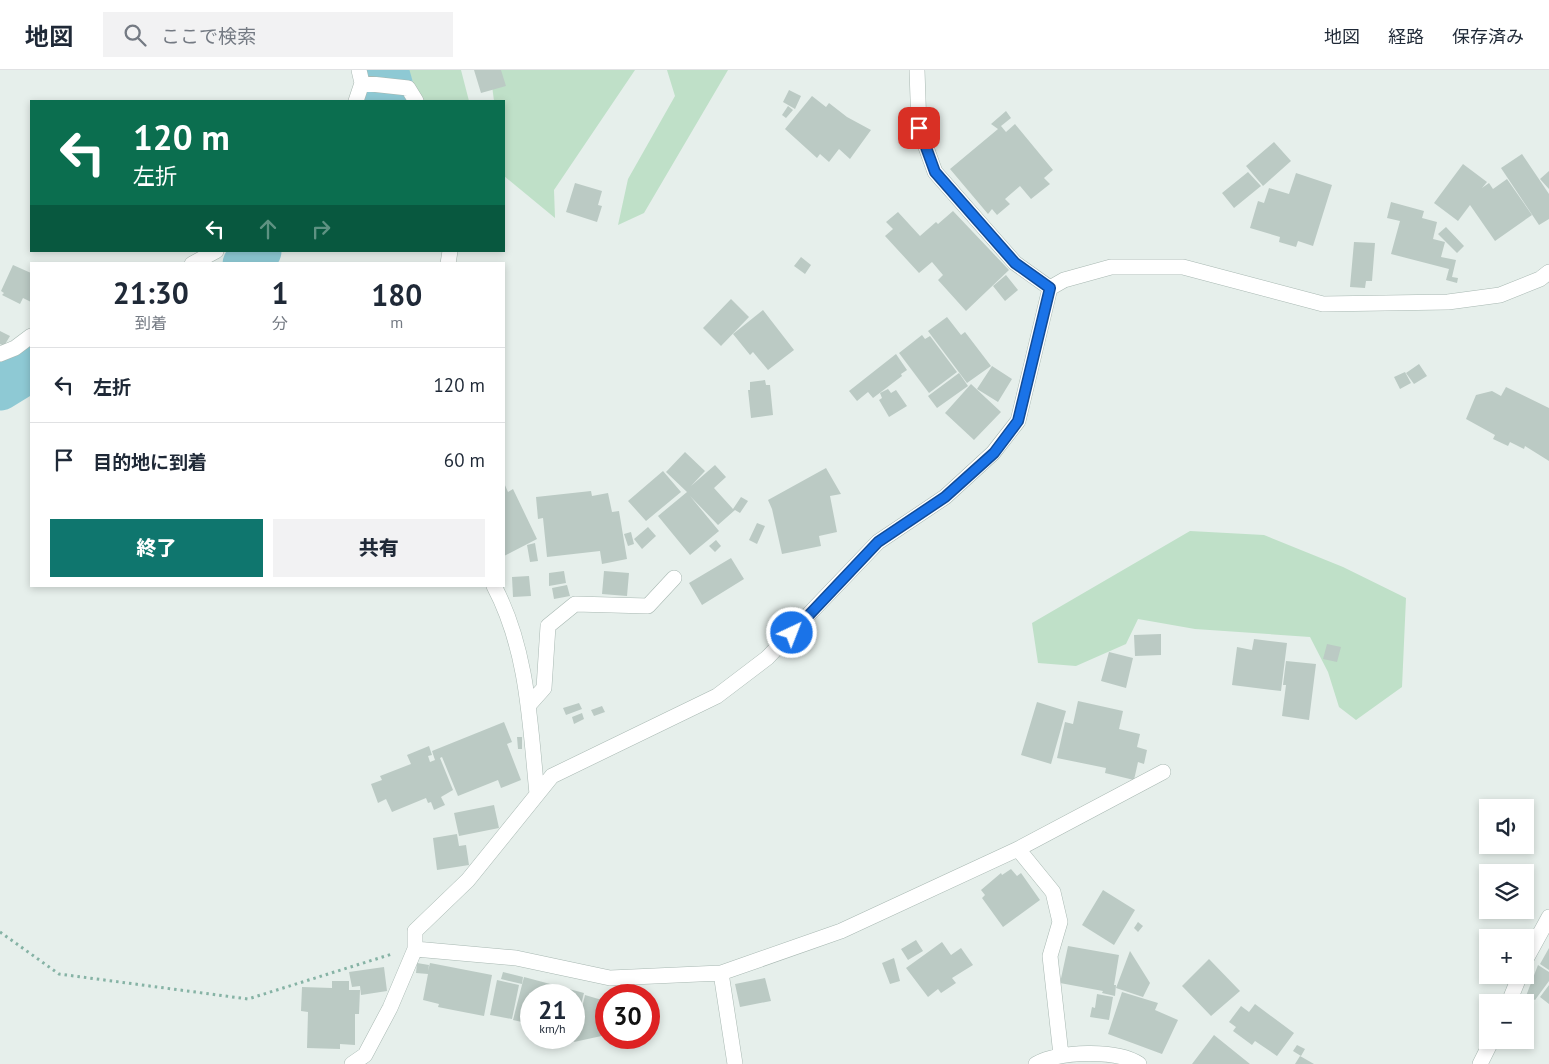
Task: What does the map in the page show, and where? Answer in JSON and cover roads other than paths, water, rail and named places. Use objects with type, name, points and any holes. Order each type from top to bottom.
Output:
[{"type":"street","points":[[917,70],[919,128],[935,172],[1015,263],[1050,288]]},
{"type":"street","points":[[356,100],[360,76],[412,95]]},
{"type":"street","points":[[196,262],[214,252]]},
{"type":"street","points":[[352,1064],[365,1055],[390,1008],[415,949],[414,931],[468,880],[552,776],[717,696],[767,658],[878,542],[945,497],[994,453],[1018,421],[1050,288],[1064,280],[1110,266],[1183,267],[1322,304],[1448,302],[1500,295],[1540,279],[1549,272]]},
{"type":"street","points":[[0,354],[15,348],[30,337]]},
{"type":"street","points":[[528,706],[544,688],[548,626],[575,604],[648,606],[674,578]]},
{"type":"street","points":[[494,587],[509,619],[522,663],[537,794]]},
{"type":"street","points":[[415,949],[516,958],[610,978],[721,973],[840,931],[1018,849],[1163,772]]},
{"type":"street","points":[[1018,849],[1053,892],[1060,922],[1050,956],[1061,1055]]},
{"type":"street","points":[[1534,945],[1549,917]]},
{"type":"street","points":[[721,973],[735,1064]]},
{"type":"street","points":[[1480,1064],[1488,1049]]},
{"type":"street","points":[[1036,1064],[1061,1055],[1095,1054],[1134,1060],[1139,1064]]},
{"type":"waterway","points":[[384,100],[391,87],[386,70]]},
{"type":"waterway","points":[[247,262],[258,252]]},
{"type":"waterway","points":[[0,388],[30,370]]}]
